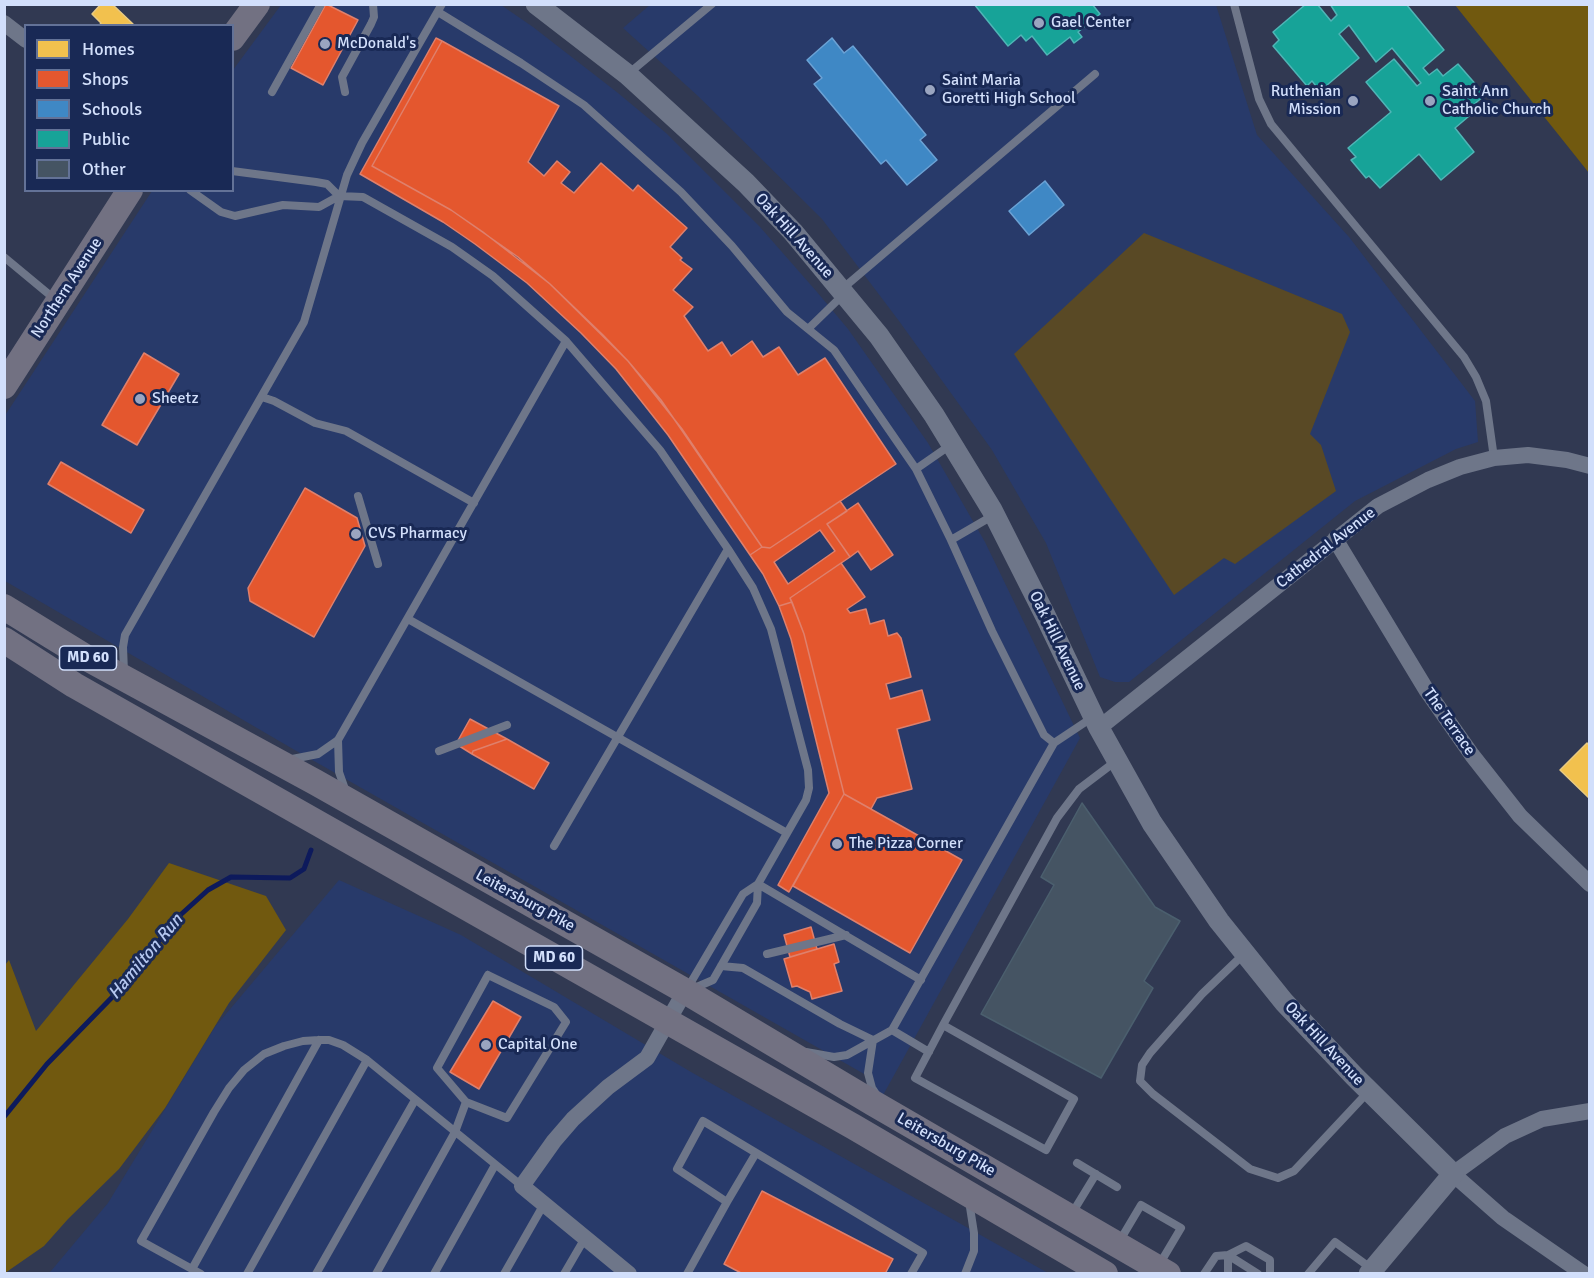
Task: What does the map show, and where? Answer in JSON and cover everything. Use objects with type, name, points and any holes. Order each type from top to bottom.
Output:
[{"type":"main road","points":[[234,36],[249,10]]},
{"type":"main road","name":"Northern Avenue","points":[[4,386],[129,192]]},
{"type":"main road","name":"Leitersburg Pike","points":[[4,607],[125,678],[350,802],[685,992],[1163,1271]]},
{"type":"main road","name":"Leitersburg Pike","points":[[4,640],[74,685],[854,1127],[1105,1274]]},
{"type":"main road","points":[[4,648],[74,685]]},
{"type":"street","name":"Oak Hill Avenue","points":[[536,4],[628,75],[746,183],[793,232],[879,336],[952,444],[994,515],[1096,723],[1152,823],[1219,921],[1284,1002],[1453,1174],[1503,1218],[1584,1274]]},
{"type":"street","points":[[4,23],[24,38]]},
{"type":"street","name":"Cathedral Avenue","points":[[1096,723],[1378,506],[1428,480],[1460,467],[1494,458],[1528,455],[1567,460],[1590,466]]},
{"type":"street","name":"The Terrace","points":[[1335,539],[1427,691],[1472,755],[1520,816],[1590,884]]},
{"type":"street","points":[[624,1272],[545,1203],[522,1186],[573,1119],[647,1058],[685,992]]},
{"type":"street","points":[[1371,1272],[1453,1174],[1505,1136],[1542,1119],[1590,1111]]},
{"type":"lane","points":[[272,92],[321,4]]},
{"type":"lane","points":[[345,92],[342,77],[373,20],[374,4]]},
{"type":"lane","points":[[628,75],[712,4]]},
{"type":"lane","points":[[1234,4],[1259,99],[1271,124],[1464,357],[1486,401],[1494,458]]},
{"type":"lane","points":[[125,678],[123,642],[262,398],[306,315],[339,196],[362,143],[440,8],[584,105],[681,192],[732,246],[787,312],[839,356],[916,469],[1012,672],[1044,735],[1054,743]]},
{"type":"lane","points":[[808,329],[843,291],[1095,74]]},
{"type":"lane","points":[[234,171],[327,184],[339,196]]},
{"type":"lane","points":[[193,192],[221,212],[235,216],[283,204],[319,207],[339,196],[358,196],[366,198],[452,247],[493,276],[566,341],[660,450],[753,588],[771,629],[808,770],[807,797],[758,884],[757,903],[713,981],[685,992]]},
{"type":"lane","points":[[4,257],[58,302]]},
{"type":"lane","points":[[278,762],[312,756],[324,751],[339,740],[566,341]]},
{"type":"lane","points":[[262,398],[274,401],[315,423],[346,431],[474,503]]},
{"type":"lane","points":[[916,469],[952,444]]},
{"type":"lane","points":[[358,496],[378,564]]},
{"type":"lane","points":[[951,540],[994,515]]},
{"type":"lane","points":[[554,846],[728,549]]},
{"type":"lane","points":[[408,619],[787,833]]},
{"type":"lane","points":[[780,1048],[827,1056],[841,1056],[856,1052],[892,1030],[1054,743],[1096,723]]},
{"type":"lane","points":[[439,751],[507,725]]},
{"type":"lane","points":[[339,740],[339,771],[350,802]]},
{"type":"lane","points":[[943,1025],[1074,1099],[1046,1150],[915,1078],[943,1025],[1057,818],[1078,789],[1117,761]]},
{"type":"lane","points":[[758,884],[921,980]]},
{"type":"lane","points":[[685,992],[743,894],[758,884]]},
{"type":"lane","points":[[767,954],[846,935]]},
{"type":"lane","points":[[1245,953],[1202,994],[1149,1053],[1142,1065],[1140,1081],[1152,1094],[1250,1169],[1278,1178],[1294,1171],[1369,1091]]},
{"type":"lane","points":[[721,966],[743,968],[840,1024],[873,1040]]},
{"type":"lane","points":[[488,975],[554,1007],[566,1022],[507,1118],[466,1102],[437,1068],[488,975]]},
{"type":"lane","points":[[892,1030],[929,1052]]},
{"type":"lane","points":[[201,1274],[141,1241],[214,1112],[244,1071],[264,1054],[284,1046],[319,1040],[329,1040],[343,1045],[367,1060],[522,1186]]},
{"type":"lane","points":[[192,1269],[319,1040]]},
{"type":"lane","points":[[873,1040],[868,1067],[870,1083],[874,1093],[893,1115]]},
{"type":"lane","points":[[247,1274],[367,1060]]},
{"type":"lane","points":[[316,1274],[415,1100]]},
{"type":"lane","points":[[376,1274],[455,1132],[466,1102]]},
{"type":"lane","points":[[728,1202],[677,1169],[703,1121],[923,1254],[911,1274]]},
{"type":"lane","points":[[687,1274],[756,1153]]},
{"type":"lane","points":[[1077,1163],[1117,1187]]},
{"type":"lane","points":[[434,1274],[495,1165]]},
{"type":"lane","points":[[1070,1217],[1096,1174]]},
{"type":"lane","points":[[965,1274],[974,1251],[974,1233],[968,1194]]},
{"type":"lane","points":[[504,1274],[545,1203]]},
{"type":"lane","points":[[1118,1245],[1141,1205],[1171,1222],[1181,1228],[1163,1271]]},
{"type":"lane","points":[[564,1274],[585,1238]]},
{"type":"lane","points":[[1308,1274],[1335,1242],[1371,1272]]},
{"type":"lane","points":[[1204,1274],[1216,1256],[1228,1256],[1246,1246],[1270,1260],[1270,1274]]},
{"type":"lane","points":[[1228,1256],[1228,1274]]},
{"type":"lane","points":[[1228,1256],[1258,1274]]},
{"type":"shaded area","points":[[651,4],[1216,5],[1257,135],[1349,237],[1475,401],[1478,442],[1456,449],[1355,501],[1129,682],[1115,682],[1100,677],[1046,543],[992,450],[899,321],[822,219],[698,96],[623,28]]},
{"type":"shaded area","points":[[281,5],[501,5],[533,27],[666,133],[760,227],[848,329],[928,443],[985,542],[1080,738],[882,1097],[873,1079],[293,749],[5,581],[4,417],[151,192],[234,192],[234,69]]},
{"type":"shaded area","points":[[1455,5],[1589,5],[1589,173]]},
{"type":"shaded area","points":[[1144,233],[1342,314],[1350,332],[1310,434],[1321,445],[1336,491],[1235,564],[1224,558],[1174,595],[1014,354]]},
{"type":"shaded area","points":[[169,863],[266,896],[286,930],[229,1003],[165,1108],[119,1169],[44,1246],[5,1273],[5,965],[9,960],[36,1031],[128,919]]},
{"type":"shaded area","points":[[339,880],[461,935],[691,1072],[1048,1273],[47,1274],[108,1203],[215,1027]]},
{"type":"building: Homes","points":[[101,4],[112,4],[133,24],[100,24],[92,14]]},
{"type":"building: Homes","points":[[1587,743],[1590,746],[1590,799],[1560,770]]},
{"type":"building: Shops","name":"McDonald's","points":[[326,4],[358,20],[323,85],[291,68]]},
{"type":"building: Shops","points":[[436,38],[442,41],[372,166],[451,210],[518,257],[550,284],[628,361],[682,429],[762,547],[750,555],[668,435],[616,369],[581,333],[527,283],[475,244],[443,222],[360,174]]},
{"type":"building: Shops","points":[[442,41],[559,106],[528,162],[544,176],[557,161],[570,172],[561,183],[574,193],[601,163],[633,191],[638,185],[687,228],[670,247],[682,258],[680,260],[692,269],[673,290],[693,307],[684,316],[708,351],[722,342],[731,356],[752,341],[763,357],[779,347],[798,375],[825,358],[896,464],[770,548],[762,547],[661,400],[603,335],[550,284],[483,232],[451,210],[372,166]]},
{"type":"building: Shops","name":"Sheetz","points":[[144,353],[179,374],[137,445],[102,425]]},
{"type":"building: Shops","points":[[61,462],[144,510],[131,533],[48,484]]},
{"type":"building: Shops","name":"CVS Pharmacy","points":[[305,488],[357,518],[365,546],[314,637],[250,601],[248,588]]},
{"type":"building: Shops","points":[[840,501],[847,511],[827,524],[850,557],[790,598],[792,602],[779,606],[763,574],[750,555],[762,547],[770,548]],"holes":[[[820,530],[835,551],[788,584],[774,562]]]},
{"type":"building: Shops","points":[[858,503],[893,555],[871,570],[858,551],[850,557],[827,524]]},
{"type":"building: Shops","points":[[841,563],[865,597],[847,609],[850,613],[866,609],[870,624],[884,620],[888,636],[897,633],[901,638],[911,677],[886,684],[890,699],[922,690],[930,720],[897,729],[912,789],[877,798],[871,809],[844,794],[804,634],[790,598]]},
{"type":"building: Shops","points":[[792,602],[804,634],[844,794],[789,892],[778,885],[829,793],[791,639],[779,606]]},
{"type":"building: Shops","points":[[470,719],[507,739],[473,751],[472,754],[456,744]]},
{"type":"building: Shops","points":[[507,739],[549,763],[534,789],[472,754],[473,751]]},
{"type":"building: Shops","points":[[844,794],[962,860],[910,953],[793,886]]},
{"type":"building: Shops","points":[[811,927],[817,949],[790,957],[784,935]]},
{"type":"building: Shops","points":[[834,944],[839,962],[834,964],[842,991],[812,999],[810,992],[797,986],[792,987],[784,959]]},
{"type":"building: Shops","name":"Capital One","points":[[493,1001],[521,1017],[479,1089],[450,1072]]},
{"type":"building: Shops","points":[[762,1191],[893,1259],[885,1274],[743,1274],[724,1264]]},
{"type":"building: Schools","points":[[832,38],[844,53],[853,46],[926,135],[920,140],[937,160],[907,185],[886,160],[881,164],[814,84],[822,78],[807,60]]},
{"type":"building: Schools","points":[[1045,181],[1064,205],[1029,235],[1009,211]]},
{"type":"building: Public","name":"Gael Center","points":[[974,4],[1092,4],[1100,14],[1078,32],[1082,37],[1074,43],[1070,37],[1047,55],[1032,36],[1026,41],[1021,35],[1008,46]]},
{"type":"building: Public","name":"Saint Ann Catholic Church","points":[[1306,4],[1317,4],[1331,21],[1337,15],[1330,4],[1406,4],[1444,50],[1423,68],[1429,75],[1437,69],[1443,76],[1458,64],[1485,95],[1471,107],[1475,111],[1455,128],[1474,152],[1441,180],[1419,154],[1380,188],[1369,176],[1366,178],[1351,160],[1356,157],[1348,148],[1391,112],[1366,82],[1394,59],[1417,86],[1421,83],[1392,48],[1376,62],[1349,25],[1339,34],[1359,58],[1320,91],[1312,81],[1307,86],[1273,46],[1279,40],[1273,32]]},
{"type":"building: Other","points":[[1082,803],[1155,907],[1180,921],[1144,981],[1153,988],[1101,1078],[981,1014],[1054,885],[1041,877]]},
{"type":"waterway","name":"Hamilton Run","points":[[4,1117],[47,1064],[126,983],[177,918],[208,890],[231,877],[290,878],[304,869],[311,850]]},
{"type":"place","name":"Gael Center","points":[[1039,23]]},
{"type":"place","name":"McDonald's","points":[[325,44]]},
{"type":"place","name":"Saint Maria Goretti High School","points":[[930,90]]},
{"type":"place","name":"Ruthenian Mission","points":[[1353,101]]},
{"type":"place","name":"Saint Ann Catholic Church","points":[[1430,101]]},
{"type":"place","name":"Sheetz","points":[[140,399]]},
{"type":"place","name":"CVS Pharmacy","points":[[356,534]]},
{"type":"place","name":"The Pizza Corner","points":[[837,844]]},
{"type":"place","name":"Capital One","points":[[486,1045]]}]
